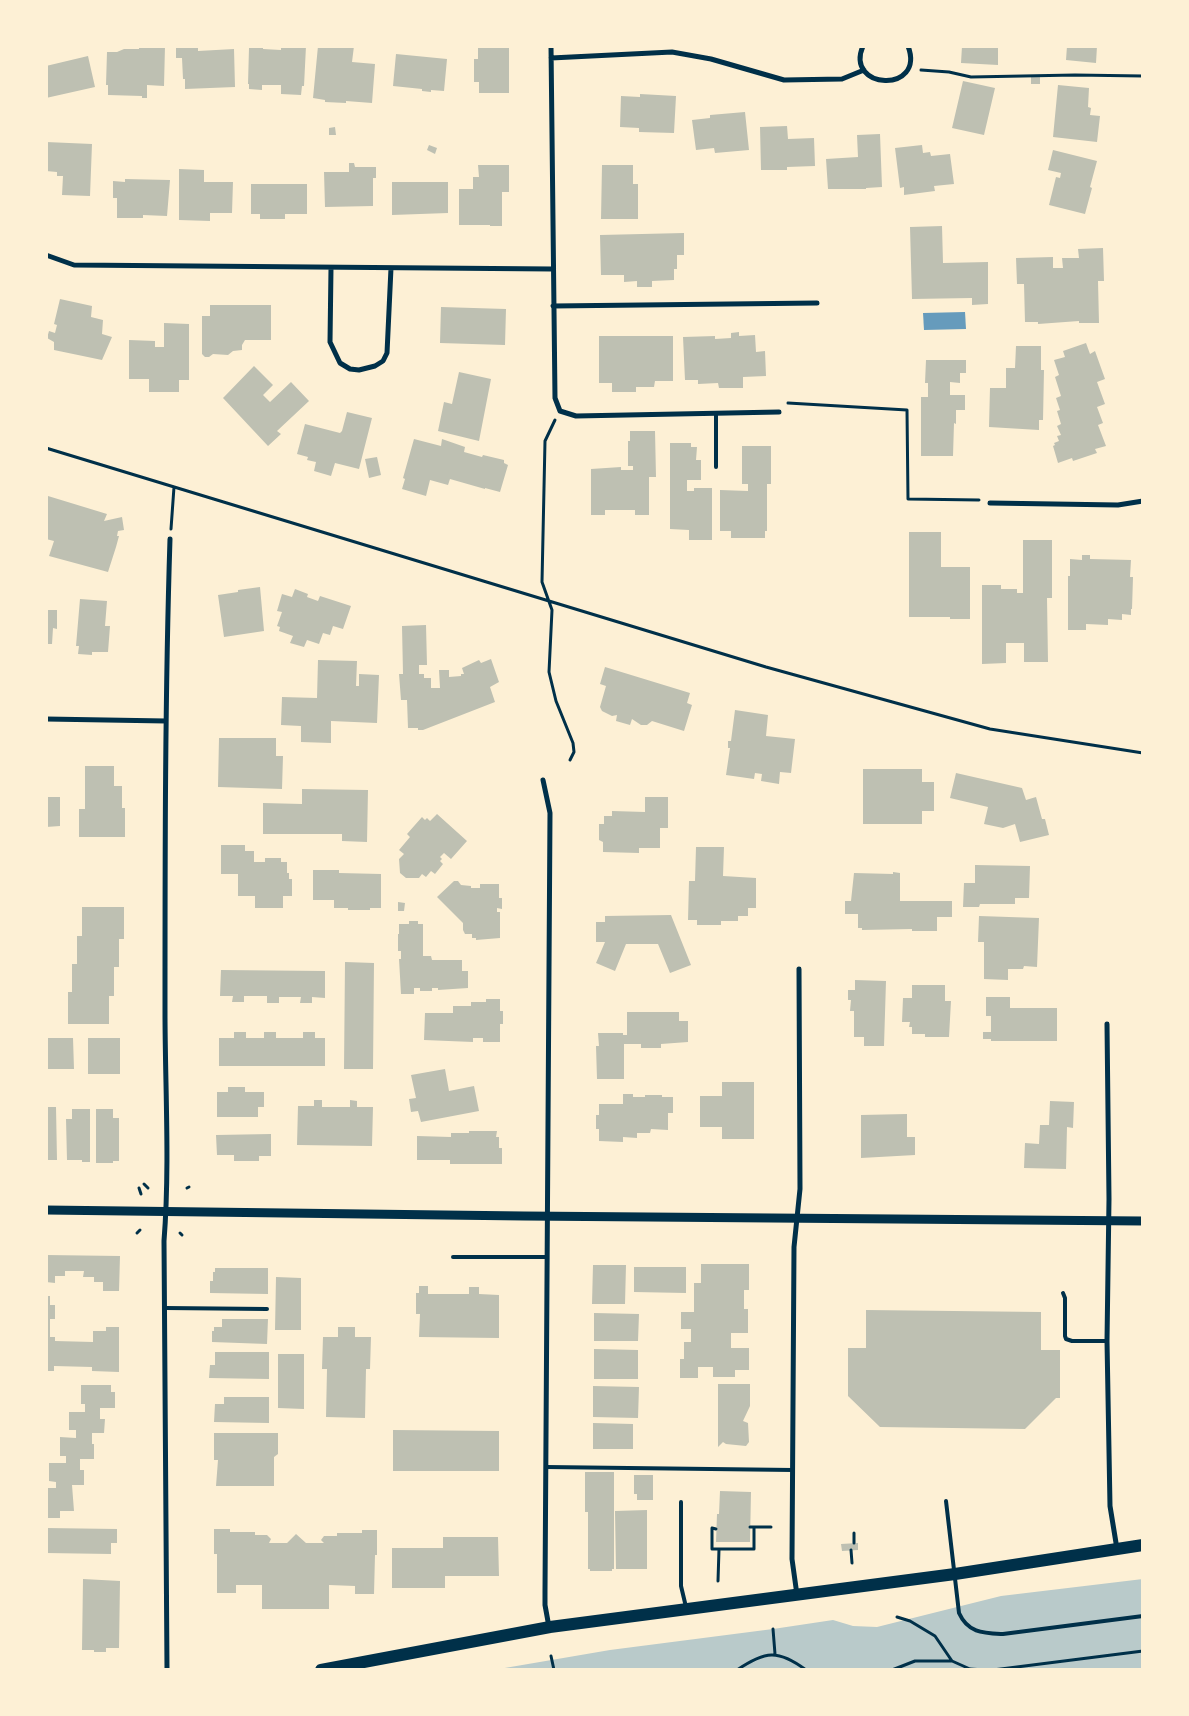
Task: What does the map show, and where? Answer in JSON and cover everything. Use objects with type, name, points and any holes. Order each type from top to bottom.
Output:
[{"type":"main road","points":[[321,1670],[550,1627],[797,1596],[1143,1545]]},
{"type":"street","points":[[551,46],[554,398],[560,411],[576,416],[779,412]]},
{"type":"street","points":[[863,46],[861,61],[864,70],[870,77],[890,82],[906,72],[910,63],[908,46]]},
{"type":"street","points":[[551,58],[672,52],[711,59],[784,80],[842,79],[864,70]]},
{"type":"street","points":[[46,254],[74,265],[552,269]]},
{"type":"street","points":[[331,268],[330,342],[340,363],[350,369],[360,370],[375,366],[383,361],[387,353],[391,268]]},
{"type":"street","points":[[553,306],[817,303]]},
{"type":"street","points":[[990,503],[1118,505],[1143,501]]},
{"type":"street","points":[[167,1670],[164,1241],[168,1178],[165,1092],[166,721],[170,539]]},
{"type":"street","points":[[46,720],[166,721]]},
{"type":"street","points":[[543,780],[550,813],[545,1605],[550,1627]]},
{"type":"street","points":[[797,1596],[792,1559],[794,1247],[800,1189],[799,969]]},
{"type":"street","points":[[1107,1024],[1107,1341],[1110,1506],[1117,1550]]},
{"type":"street","points":[[46,1210],[1143,1221]]},
{"type":"lane","points":[[716,413],[716,467]]},
{"type":"lane","points":[[454,1257],[548,1257]]},
{"type":"lane","points":[[1063,1293],[1066,1339],[1072,1341],[1107,1341]]},
{"type":"lane","points":[[165,1308],[267,1309]]},
{"type":"lane","points":[[546,1467],[793,1470]]},
{"type":"lane","points":[[946,1500],[959,1613],[963,1622],[981,1633],[1003,1634],[1143,1616]]},
{"type":"lane","points":[[681,1502],[682,1586],[686,1609]]},
{"type":"path","points":[[910,63],[921,70],[950,72],[971,77],[1143,76]]},
{"type":"path","points":[[788,403],[907,410],[908,499],[979,500]]},
{"type":"path","points":[[560,411],[545,441],[542,582],[552,610],[549,672],[556,701],[574,742],[574,752],[570,760]]},
{"type":"path","points":[[46,448],[766,667],[990,728],[1143,753]]},
{"type":"path","points":[[170,539],[174,487]]},
{"type":"path","points":[[144,1184],[148,1188]]},
{"type":"path","points":[[139,1188],[141,1194]]},
{"type":"path","points":[[716,1528],[712,1528],[712,1549],[754,1549],[752,1527],[771,1527]]},
{"type":"path","points":[[854,1533],[854,1543]]},
{"type":"path","points":[[718,1581],[719,1549]]},
{"type":"path","points":[[851,1550],[852,1563]]},
{"type":"path","points":[[897,1617],[910,1621],[935,1636],[952,1661]]},
{"type":"path","points":[[773,1629],[775,1654]]},
{"type":"path","points":[[993,1670],[1143,1651]]},
{"type":"path","points":[[737,1670],[754,1659],[775,1654],[792,1660],[806,1670]]},
{"type":"path","points":[[551,1656],[554,1670]]},
{"type":"path","points":[[892,1670],[915,1661],[952,1661],[970,1669],[984,1670]]},
{"type":"shaded area","points":[[1143,1579],[1143,1670],[493,1670],[610,1650],[833,1620],[853,1626],[877,1627],[1001,1596]]},
{"type":"water","points":[[965,312],[966,329],[924,330],[923,313]]},
{"type":"building","points":[[139,46],[165,46],[164,86],[147,85],[147,98],[142,98],[142,96],[108,95],[108,85],[106,85],[107,52],[139,49]]},
{"type":"building","points":[[176,46],[198,46],[198,51],[234,49],[235,87],[185,89],[182,58],[176,58]]},
{"type":"building","points":[[281,46],[306,46],[304,86],[302,86],[301,95],[281,94],[281,85],[262,85],[262,90],[249,89],[249,48],[263,47],[263,49],[281,50]]},
{"type":"building","points":[[318,46],[354,46],[352,62],[375,64],[372,103],[325,102],[325,100],[313,98]]},
{"type":"building","points":[[478,46],[509,46],[509,93],[479,93],[479,82],[474,82],[474,59],[478,59]]},
{"type":"building","points":[[962,46],[998,46],[998,65],[961,63]]},
{"type":"building","points":[[1067,46],[1097,46],[1096,63],[1066,60]]},
{"type":"building","points":[[396,54],[447,59],[444,91],[431,90],[431,92],[422,91],[422,89],[393,86]]},
{"type":"building","points":[[88,56],[95,87],[46,98],[46,66]]},
{"type":"building","points":[[1031,77],[1040,77],[1040,84],[1031,84]]},
{"type":"building","points":[[963,81],[995,88],[984,135],[952,128]]},
{"type":"building","points":[[1058,85],[1089,88],[1088,107],[1091,108],[1090,115],[1100,116],[1097,142],[1053,137]]},
{"type":"building","points":[[640,94],[676,96],[674,133],[639,132],[639,128],[620,127],[621,96],[640,97]]},
{"type":"building","points":[[745,112],[749,150],[715,153],[714,148],[696,150],[692,120],[710,118],[710,115]]},
{"type":"building","points":[[787,126],[788,139],[814,138],[815,166],[787,167],[787,170],[761,170],[760,127]]},
{"type":"building","points":[[335,127],[336,135],[329,135],[329,128]]},
{"type":"building","points":[[880,134],[882,187],[828,189],[826,159],[858,157],[857,135]]},
{"type":"building","points":[[46,142],[92,144],[90,196],[62,195],[63,176],[57,176],[57,172],[46,171]]},
{"type":"building","points":[[429,145],[437,148],[435,154],[427,150]]},
{"type":"building","points":[[922,145],[923,153],[930,152],[931,156],[950,154],[954,184],[934,186],[935,191],[904,195],[904,187],[900,188],[895,148]]},
{"type":"building","points":[[1053,150],[1097,161],[1085,214],[1049,205],[1056,177],[1060,178],[1061,173],[1048,170]]},
{"type":"building","points":[[349,163],[354,163],[355,167],[376,167],[376,178],[373,178],[373,206],[325,207],[324,172],[349,172]]},
{"type":"building","points":[[478,165],[509,165],[509,192],[502,192],[502,226],[459,225],[459,189],[473,189],[473,177],[479,177]]},
{"type":"building","points":[[602,165],[633,165],[633,184],[638,184],[638,219],[601,219]]},
{"type":"building","points":[[179,169],[204,170],[204,182],[233,182],[232,213],[210,213],[210,221],[179,220]]},
{"type":"building","points":[[125,179],[170,180],[167,216],[143,215],[143,218],[117,218],[117,198],[113,198],[113,181],[125,182]]},
{"type":"building","points":[[392,182],[448,182],[448,213],[392,215]]},
{"type":"building","points":[[251,184],[307,184],[307,214],[285,214],[285,219],[260,219],[260,214],[251,214]]},
{"type":"building","points":[[942,226],[943,263],[988,262],[988,304],[972,305],[972,298],[912,299],[910,227]]},
{"type":"building","points":[[684,233],[684,255],[677,255],[677,269],[674,269],[674,280],[652,281],[652,287],[637,287],[637,281],[624,282],[624,275],[601,275],[600,235]]},
{"type":"building","points":[[1103,248],[1104,281],[1098,281],[1099,323],[1079,323],[1079,321],[1038,324],[1038,322],[1025,322],[1024,284],[1017,284],[1016,258],[1053,257],[1053,268],[1063,268],[1062,258],[1079,258],[1078,249]]},
{"type":"building","points":[[60,299],[92,306],[91,317],[103,320],[102,334],[112,337],[102,360],[54,350],[54,342],[47,338],[49,331],[55,333],[57,325],[54,324]]},
{"type":"building","points":[[210,305],[271,305],[271,340],[245,340],[242,350],[233,351],[228,355],[213,354],[205,357],[202,354],[202,316],[210,316]]},
{"type":"building","points":[[441,307],[506,309],[505,345],[440,343]]},
{"type":"building","points":[[164,323],[189,324],[189,380],[179,380],[179,392],[149,392],[149,379],[129,379],[129,340],[155,341],[155,347],[164,347]]},
{"type":"building","points":[[739,332],[739,336],[755,335],[756,352],[765,351],[766,376],[743,377],[743,388],[719,388],[718,383],[698,384],[698,380],[685,380],[683,337],[715,336],[715,339],[731,338],[731,333]]},
{"type":"building","points":[[599,336],[673,336],[673,381],[655,381],[654,387],[636,387],[636,392],[612,392],[612,383],[599,383]]},
{"type":"building","points":[[1086,343],[1090,354],[1095,351],[1105,379],[1097,382],[1105,404],[1097,407],[1103,423],[1098,425],[1106,446],[1095,449],[1097,453],[1073,461],[1072,458],[1058,463],[1053,446],[1055,445],[1054,443],[1059,441],[1057,436],[1061,435],[1057,426],[1061,424],[1057,411],[1060,410],[1056,398],[1061,396],[1055,377],[1059,375],[1054,360],[1065,357],[1063,351]]},
{"type":"building","points":[[1016,346],[1041,346],[1041,370],[1044,370],[1043,420],[1039,420],[1039,430],[989,427],[990,388],[1006,388],[1006,368],[1015,368]]},
{"type":"building","points":[[926,360],[966,360],[966,373],[960,373],[960,383],[950,382],[950,395],[965,395],[965,410],[956,410],[953,456],[921,456],[921,397],[928,397],[928,383],[925,383]]},
{"type":"building","points":[[254,366],[273,385],[263,395],[270,402],[291,382],[309,401],[277,431],[281,434],[268,446],[223,398]]},
{"type":"building","points":[[459,372],[491,379],[479,441],[438,431],[444,402],[452,404]]},
{"type":"building","points":[[347,412],[372,418],[359,469],[335,463],[331,476],[314,471],[316,462],[307,460],[308,457],[297,454],[305,424],[340,433]]},
{"type":"building","points":[[630,431],[655,431],[656,477],[649,477],[649,515],[635,515],[635,510],[605,510],[605,515],[591,515],[591,469],[621,467],[621,470],[633,470],[633,466],[628,466]]},
{"type":"building","points":[[414,439],[441,446],[442,439],[465,447],[464,452],[504,460],[504,463],[508,465],[500,492],[450,479],[448,485],[430,480],[426,496],[402,489],[405,479],[403,478]]},
{"type":"building","points":[[670,443],[691,443],[691,447],[697,447],[696,460],[701,460],[701,480],[687,480],[687,491],[694,491],[694,488],[712,488],[712,540],[689,540],[689,530],[670,529]]},
{"type":"building","points":[[742,446],[771,446],[771,484],[767,484],[767,531],[765,531],[765,538],[731,538],[731,531],[720,531],[720,490],[748,491],[748,484],[742,484]]},
{"type":"building","points":[[377,457],[381,475],[369,478],[365,459]]},
{"type":"building","points":[[48,496],[107,514],[104,521],[122,517],[124,530],[118,531],[117,536],[119,536],[108,572],[49,556],[54,541],[46,539],[46,501]]},
{"type":"building","points":[[909,532],[941,532],[941,567],[970,567],[970,619],[909,617]]},
{"type":"building","points":[[1023,540],[1052,540],[1052,598],[1047,598],[1048,662],[1024,662],[1024,643],[1006,643],[1006,663],[982,664],[982,585],[1001,585],[1001,589],[1017,589],[1017,593],[1023,593]]},
{"type":"building","points":[[1082,555],[1090,555],[1090,559],[1131,560],[1130,577],[1133,577],[1131,615],[1122,614],[1122,620],[1108,619],[1108,625],[1086,624],[1086,630],[1068,630],[1068,576],[1070,576],[1070,559],[1082,560]]},
{"type":"building","points":[[260,587],[264,631],[224,637],[218,595]]},
{"type":"building","points":[[295,589],[308,594],[307,597],[318,601],[320,596],[351,606],[343,629],[333,626],[330,635],[323,633],[319,644],[307,640],[304,647],[290,643],[293,636],[279,631],[280,627],[277,626],[282,612],[277,611],[282,594],[292,597]]},
{"type":"building","points":[[80,599],[107,601],[105,626],[110,626],[108,652],[92,652],[92,655],[78,654],[79,646],[76,646]]},
{"type":"building","points":[[46,610],[57,610],[57,629],[53,628],[52,644],[46,644]]},
{"type":"building","points":[[426,625],[427,665],[419,665],[419,674],[424,674],[424,678],[431,678],[431,688],[440,688],[439,670],[449,670],[449,677],[461,676],[461,674],[464,674],[462,668],[479,660],[481,663],[491,659],[499,682],[490,687],[495,702],[423,730],[418,730],[418,728],[408,728],[407,700],[401,700],[399,674],[403,674],[402,626]]},
{"type":"building","points":[[318,660],[357,661],[356,686],[359,686],[359,674],[379,675],[377,723],[331,721],[331,743],[301,742],[301,726],[281,725],[282,697],[317,698]]},
{"type":"building","points":[[605,667],[690,693],[687,703],[692,705],[684,731],[652,721],[647,725],[641,725],[632,719],[630,725],[616,721],[617,715],[612,716],[602,711],[600,707],[606,686],[600,684]]},
{"type":"building","points":[[735,710],[768,715],[766,736],[795,739],[791,773],[780,772],[779,784],[761,781],[762,774],[755,773],[754,779],[726,775],[730,748],[728,748],[728,741],[731,741]]},
{"type":"building","points":[[219,738],[276,738],[276,756],[283,756],[282,789],[218,787]]},
{"type":"building","points":[[85,766],[114,766],[114,786],[122,786],[122,808],[125,808],[125,837],[79,837],[79,809],[85,809]]},
{"type":"building","points":[[863,769],[922,769],[922,782],[934,782],[934,811],[922,811],[922,824],[863,824]]},
{"type":"building","points":[[956,773],[1022,788],[1026,800],[1036,797],[1049,835],[1020,842],[1015,824],[1003,828],[984,824],[988,807],[950,798]]},
{"type":"building","points":[[302,789],[368,790],[367,842],[342,841],[342,834],[263,834],[263,803],[302,804]]},
{"type":"building","points":[[46,797],[60,797],[60,826],[46,827]]},
{"type":"building","points":[[645,797],[668,797],[668,828],[660,828],[660,848],[639,848],[639,853],[603,852],[603,842],[599,840],[599,824],[604,824],[604,816],[612,816],[612,811],[645,812]]},
{"type":"building","points":[[437,814],[467,841],[451,859],[444,853],[440,857],[442,859],[440,861],[443,864],[435,874],[431,871],[426,877],[422,874],[419,878],[406,878],[400,873],[399,859],[404,854],[399,850],[410,837],[407,834],[422,817],[430,821]]},
{"type":"building","points":[[221,845],[245,845],[245,851],[254,851],[254,862],[265,862],[265,858],[281,858],[281,862],[287,862],[287,873],[289,873],[289,879],[292,879],[292,896],[283,896],[283,908],[255,908],[255,896],[238,896],[238,874],[221,874]]},
{"type":"building","points":[[696,847],[724,847],[723,876],[756,878],[756,908],[748,908],[748,916],[738,916],[738,921],[721,921],[721,925],[697,925],[697,920],[688,920],[689,881],[695,881]]},
{"type":"building","points":[[975,865],[1030,866],[1029,898],[1015,898],[1015,904],[980,904],[979,907],[963,907],[964,883],[975,883]]},
{"type":"building","points":[[313,870],[339,870],[339,873],[381,874],[381,908],[348,910],[348,908],[334,908],[334,900],[313,900]]},
{"type":"building","points":[[893,872],[900,873],[900,901],[952,901],[952,917],[937,917],[937,931],[912,931],[912,929],[862,930],[862,928],[858,928],[858,914],[845,914],[845,901],[851,901],[854,873],[893,874]]},
{"type":"building","points":[[454,881],[458,881],[461,885],[471,886],[471,888],[480,888],[480,884],[499,884],[499,898],[502,898],[502,909],[497,908],[497,912],[500,912],[500,938],[476,940],[476,938],[472,938],[472,934],[465,934],[463,923],[437,897]]},
{"type":"building","points":[[398,902],[405,903],[404,911],[398,911]]},
{"type":"building","points":[[82,907],[124,907],[124,939],[119,939],[119,967],[114,967],[114,996],[109,996],[109,1024],[68,1024],[68,992],[72,992],[72,964],[77,964],[77,936],[82,936]]},
{"type":"building","points":[[671,915],[691,965],[670,973],[658,944],[626,944],[615,971],[596,963],[605,942],[596,942],[596,922],[605,922],[605,916]]},
{"type":"building","points":[[979,916],[1039,918],[1037,967],[1024,966],[1023,969],[1008,969],[1008,980],[984,979],[984,942],[978,942]]},
{"type":"building","points":[[409,921],[418,921],[418,924],[423,924],[423,956],[431,956],[432,960],[462,960],[462,971],[468,971],[468,988],[438,990],[438,988],[432,988],[432,991],[420,991],[420,988],[414,988],[414,994],[401,994],[399,959],[401,959],[401,951],[398,951],[399,924],[409,924]]},
{"type":"building","points":[[345,962],[374,963],[373,1069],[344,1069]]},
{"type":"building","points":[[221,970],[325,971],[325,998],[312,997],[312,1003],[300,1003],[301,997],[279,997],[279,1003],[267,1003],[267,996],[244,996],[244,1002],[232,1002],[233,996],[220,996]]},
{"type":"building","points":[[855,980],[886,981],[884,1046],[864,1046],[864,1037],[854,1037],[854,1011],[850,1011],[851,1000],[848,1000],[848,990],[855,990]]},
{"type":"building","points":[[912,985],[945,985],[945,1001],[951,1001],[949,1037],[925,1037],[925,1034],[912,1034],[912,1027],[909,1027],[910,1022],[902,1022],[903,998],[912,998]]},
{"type":"building","points":[[986,997],[1010,997],[1010,1008],[1057,1008],[1057,1041],[991,1041],[991,1039],[983,1039],[983,1032],[991,1032],[991,1016],[986,1016]]},
{"type":"building","points":[[486,999],[500,999],[500,1011],[503,1011],[503,1024],[500,1024],[500,1042],[483,1042],[483,1038],[473,1038],[473,1042],[424,1040],[425,1013],[453,1013],[453,1006],[471,1006],[471,1002],[486,1002]]},
{"type":"building","points":[[627,1012],[679,1012],[679,1021],[688,1021],[688,1042],[661,1044],[661,1048],[641,1048],[641,1044],[624,1044],[624,1079],[597,1079],[596,1046],[599,1046],[598,1033],[623,1033],[623,1035],[627,1035]]},
{"type":"building","points":[[234,1032],[246,1032],[246,1038],[264,1038],[264,1032],[276,1032],[276,1038],[303,1038],[303,1032],[315,1032],[315,1038],[325,1038],[325,1066],[219,1066],[219,1038],[234,1038]]},
{"type":"building","points":[[46,1038],[73,1038],[74,1069],[46,1069]]},
{"type":"building","points":[[88,1038],[120,1038],[120,1074],[88,1074]]},
{"type":"building","points":[[445,1069],[449,1091],[474,1086],[479,1111],[421,1122],[418,1111],[411,1112],[409,1099],[416,1098],[411,1075]]},
{"type":"building","points":[[722,1082],[754,1082],[754,1139],[722,1139],[722,1127],[700,1127],[700,1096],[722,1096]]},
{"type":"building","points":[[228,1087],[245,1087],[245,1092],[264,1092],[264,1107],[258,1107],[258,1117],[217,1117],[217,1092],[228,1092]]},
{"type":"building","points":[[623,1094],[633,1094],[633,1097],[662,1095],[662,1097],[673,1097],[673,1113],[668,1113],[668,1130],[651,1129],[650,1133],[637,1133],[637,1138],[623,1137],[623,1142],[599,1141],[599,1129],[596,1129],[596,1115],[599,1115],[599,1104],[623,1104]]},
{"type":"building","points":[[314,1100],[322,1100],[322,1107],[350,1107],[350,1100],[357,1101],[357,1107],[373,1107],[372,1146],[297,1145],[298,1106],[314,1106]]},
{"type":"building","points":[[1050,1101],[1074,1102],[1073,1128],[1067,1127],[1066,1169],[1024,1168],[1025,1143],[1039,1144],[1040,1125],[1049,1125]]},
{"type":"building","points":[[46,1107],[56,1107],[57,1160],[46,1160]]},
{"type":"building","points":[[72,1109],[90,1109],[90,1162],[67,1160],[66,1119],[72,1119]]},
{"type":"building","points":[[96,1109],[113,1109],[113,1118],[119,1118],[119,1161],[96,1163]]},
{"type":"building","points":[[907,1114],[907,1137],[915,1137],[915,1155],[861,1158],[861,1115]]},
{"type":"building","points":[[469,1131],[497,1131],[496,1137],[499,1137],[499,1148],[502,1148],[502,1164],[450,1164],[450,1160],[417,1160],[417,1136],[451,1137],[451,1133],[469,1133]]},
{"type":"building","points":[[271,1134],[271,1156],[259,1156],[259,1161],[234,1161],[234,1155],[217,1155],[216,1135]]},
{"type":"building","points":[[46,1255],[120,1256],[119,1291],[103,1291],[103,1282],[94,1282],[94,1277],[83,1277],[84,1271],[65,1271],[65,1276],[55,1276],[55,1283],[46,1282]]},
{"type":"building","points":[[701,1264],[749,1264],[749,1290],[744,1290],[744,1309],[748,1309],[748,1333],[731,1333],[731,1348],[749,1348],[749,1370],[735,1370],[735,1377],[713,1377],[713,1367],[698,1367],[698,1378],[680,1378],[680,1359],[684,1359],[684,1342],[691,1342],[691,1329],[681,1329],[681,1312],[694,1312],[694,1283],[701,1283]]},
{"type":"building","points":[[593,1265],[626,1265],[625,1304],[592,1304]]},
{"type":"building","points":[[634,1267],[686,1267],[686,1293],[634,1292]]},
{"type":"building","points":[[215,1268],[268,1268],[268,1294],[210,1293],[210,1281],[213,1281]]},
{"type":"building","points":[[276,1277],[301,1278],[301,1330],[275,1330]]},
{"type":"building","points":[[419,1286],[428,1286],[428,1294],[469,1294],[469,1287],[479,1287],[479,1294],[499,1295],[499,1338],[419,1337],[420,1314],[416,1314],[416,1293],[419,1293]]},
{"type":"building","points":[[46,1296],[50,1296],[50,1305],[55,1305],[55,1319],[50,1319],[50,1337],[55,1337],[55,1341],[93,1342],[93,1331],[106,1331],[106,1327],[119,1327],[119,1372],[92,1371],[92,1367],[54,1366],[54,1371],[46,1371]]},
{"type":"building","points":[[866,1310],[1041,1312],[1041,1350],[1060,1350],[1060,1398],[1056,1398],[1025,1429],[880,1427],[848,1396],[848,1348],[866,1348]]},
{"type":"building","points":[[594,1313],[639,1314],[638,1341],[594,1341]]},
{"type":"building","points":[[222,1319],[268,1319],[267,1344],[212,1342],[212,1331],[214,1331],[214,1327],[222,1327]]},
{"type":"building","points":[[338,1327],[355,1327],[355,1337],[371,1337],[370,1369],[366,1369],[365,1418],[326,1417],[327,1369],[322,1369],[323,1337],[338,1337]]},
{"type":"building","points":[[594,1349],[638,1350],[638,1379],[594,1379]]},
{"type":"building","points":[[215,1352],[269,1352],[269,1379],[209,1378],[210,1365],[215,1365]]},
{"type":"building","points":[[278,1354],[304,1354],[304,1409],[278,1408]]},
{"type":"building","points":[[718,1384],[750,1384],[750,1406],[743,1421],[748,1423],[749,1442],[746,1446],[723,1442],[718,1447]]},
{"type":"building","points":[[81,1385],[111,1385],[111,1392],[115,1392],[115,1408],[100,1408],[100,1419],[105,1419],[104,1433],[92,1433],[94,1459],[80,1459],[80,1470],[84,1470],[84,1485],[72,1485],[74,1511],[60,1511],[60,1518],[46,1518],[46,1488],[56,1488],[56,1482],[49,1481],[49,1463],[66,1463],[66,1456],[60,1456],[60,1437],[76,1438],[76,1430],[69,1430],[69,1412],[85,1412],[85,1404],[81,1404]]},
{"type":"building","points":[[593,1386],[639,1387],[638,1418],[593,1417]]},
{"type":"building","points":[[224,1397],[269,1397],[269,1423],[214,1422],[215,1404],[224,1404]]},
{"type":"building","points":[[593,1423],[633,1424],[633,1449],[593,1449]]},
{"type":"building","points":[[393,1430],[499,1431],[499,1471],[393,1471]]},
{"type":"building","points":[[214,1433],[278,1433],[278,1454],[274,1457],[274,1486],[216,1486],[218,1460],[214,1460]]},
{"type":"building","points":[[585,1472],[614,1472],[614,1569],[612,1571],[590,1571],[588,1569],[588,1512],[585,1512]]},
{"type":"building","points":[[634,1475],[653,1475],[653,1500],[637,1500],[637,1494],[634,1494]]},
{"type":"building","points":[[720,1491],[751,1492],[750,1542],[716,1542]]},
{"type":"building","points":[[647,1510],[647,1569],[616,1569],[615,1511]]},
{"type":"building","points":[[46,1528],[117,1529],[117,1543],[111,1543],[111,1554],[46,1553]]},
{"type":"building","points":[[214,1529],[230,1529],[230,1532],[255,1532],[255,1535],[267,1535],[271,1539],[269,1543],[287,1543],[296,1534],[306,1543],[324,1543],[321,1540],[324,1536],[337,1536],[337,1533],[362,1533],[362,1530],[377,1530],[374,1594],[355,1594],[355,1586],[329,1585],[329,1609],[262,1609],[262,1585],[236,1585],[236,1593],[217,1593],[217,1554],[214,1554]]},
{"type":"building","points":[[443,1537],[498,1537],[499,1576],[445,1576],[445,1588],[392,1588],[392,1548],[443,1548]]},
{"type":"building","points":[[858,1543],[858,1550],[842,1551],[841,1544]]},
{"type":"building","points":[[83,1579],[120,1581],[119,1648],[106,1648],[106,1652],[82,1650]]}]
